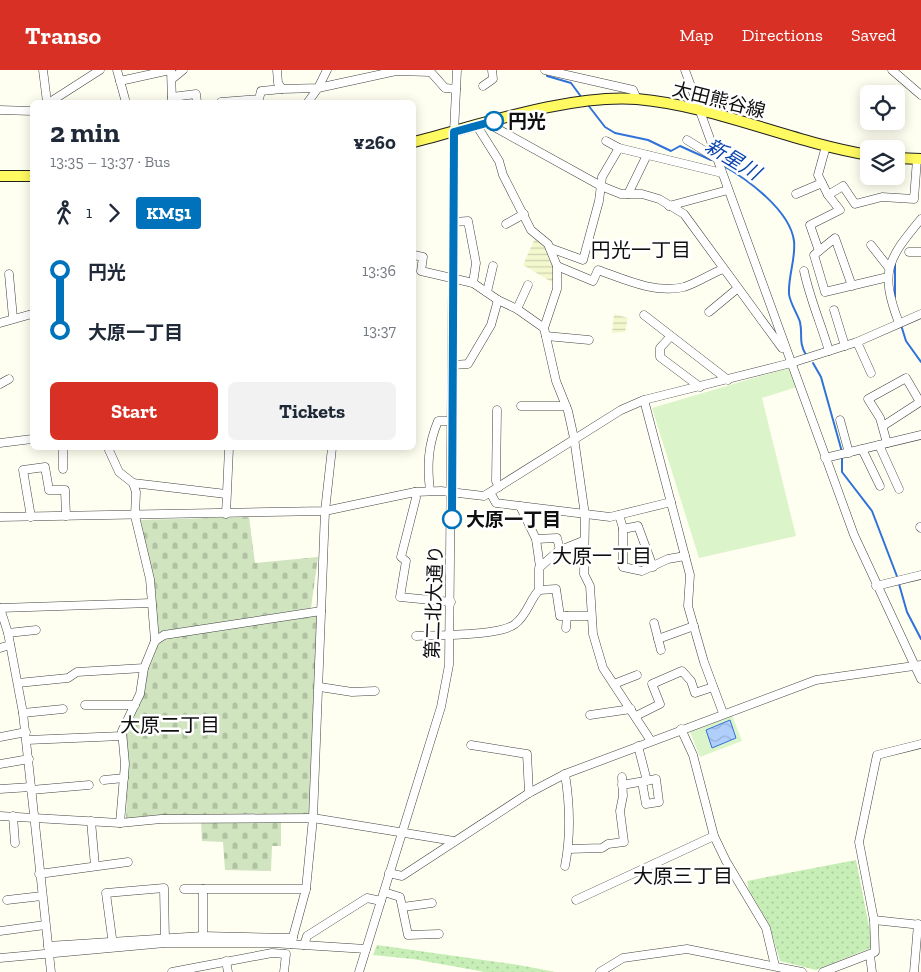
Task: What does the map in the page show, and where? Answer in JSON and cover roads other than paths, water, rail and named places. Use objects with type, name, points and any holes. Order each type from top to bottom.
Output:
[{"type":"main road","name":"太田熊谷線","points":[[416,142],[482,124],[576,103],[636,99],[699,110],[826,146],[860,153]]},
{"type":"main road","points":[[905,158],[919,159]]},
{"type":"main road","points":[[0,176],[30,176]]},
{"type":"street","points":[[43,70],[48,100]]},
{"type":"street","points":[[51,100],[100,70]]},
{"type":"street","points":[[117,70],[125,100]]},
{"type":"street","points":[[120,81],[171,70],[172,100],[196,94],[196,100]]},
{"type":"street","points":[[172,79],[183,70]]},
{"type":"street","points":[[277,70],[278,83],[282,88]]},
{"type":"street","points":[[309,100],[327,70]]},
{"type":"street","points":[[255,100],[259,99],[261,91],[282,88],[318,88],[396,70],[430,71],[445,88],[456,89]]},
{"type":"street","name":"第二北大通り","points":[[360,972],[446,689],[451,602],[454,132],[457,70]]},
{"type":"street","points":[[483,86],[492,79],[492,70]]},
{"type":"street","points":[[685,70],[825,458],[876,586],[918,666],[921,679]]},
{"type":"street","points":[[892,70],[921,95]]},
{"type":"street","points":[[547,71],[633,90],[636,99]]},
{"type":"street","points":[[0,110],[30,111]]},
{"type":"street","points":[[482,124],[601,186],[621,194],[650,196],[684,214],[692,222],[723,268],[788,355]]},
{"type":"street","points":[[482,124],[503,174],[532,230],[543,238],[550,248],[557,266],[557,288],[545,332],[556,381],[566,406],[574,438],[585,515],[583,541],[584,574],[590,586],[593,634],[603,668],[651,740]]},
{"type":"street","points":[[687,140],[717,158]]},
{"type":"street","points":[[606,141],[619,148],[721,171]]},
{"type":"street","points":[[819,251],[810,225],[840,210],[828,195],[818,175],[826,146]]},
{"type":"street","points":[[550,248],[583,260],[599,201],[602,177],[619,148]]},
{"type":"street","points":[[628,194],[647,155]]},
{"type":"street","points":[[828,195],[844,186],[854,204],[870,198],[914,199],[919,159]]},
{"type":"street","points":[[796,194],[822,183]]},
{"type":"street","points":[[669,206],[728,190]]},
{"type":"street","points":[[506,224],[524,214]]},
{"type":"street","points":[[899,323],[891,301],[888,277],[889,268],[895,250],[921,219]]},
{"type":"street","points":[[454,222],[468,221],[476,263],[473,283]]},
{"type":"street","points":[[852,286],[834,238],[814,254],[825,292],[852,286],[888,277]]},
{"type":"street","points":[[871,246],[889,268]]},
{"type":"street","points":[[909,252],[921,252]]},
{"type":"street","points":[[416,255],[423,257],[421,271],[473,283],[498,300],[517,309],[545,332],[589,340]]},
{"type":"street","points":[[487,292],[493,266]]},
{"type":"street","points":[[557,266],[593,281],[598,270],[652,287],[668,288],[684,286],[723,268]]},
{"type":"street","points":[[804,271],[810,300],[816,308],[829,351]]},
{"type":"street","points":[[9,274],[13,318]]},
{"type":"street","points":[[517,309],[528,285]]},
{"type":"street","points":[[709,312],[738,288]]},
{"type":"street","points":[[453,365],[468,364],[491,325],[498,300]]},
{"type":"street","points":[[834,310],[845,346]]},
{"type":"street","points":[[0,323],[30,314]]},
{"type":"street","points":[[0,517],[325,511],[415,492],[430,491],[452,492],[478,497],[491,494],[574,438],[621,410],[644,400],[791,364],[856,342],[921,314]]},
{"type":"street","points":[[644,315],[728,380]]},
{"type":"street","points":[[671,336],[660,348],[660,357],[700,387]]},
{"type":"street","points":[[856,342],[871,373]]},
{"type":"street","points":[[883,426],[920,402],[906,378],[868,399],[883,426],[883,444],[898,489]]},
{"type":"street","points":[[0,384],[9,379]]},
{"type":"street","points":[[644,400],[690,575],[688,606],[723,713]]},
{"type":"street","points":[[521,406],[566,406]]},
{"type":"street","points":[[497,410],[496,480],[499,487]]},
{"type":"street","points":[[840,420],[848,453]]},
{"type":"street","points":[[430,491],[428,470],[431,439],[438,421],[452,421]]},
{"type":"street","points":[[825,458],[921,435]]},
{"type":"street","points":[[0,443],[30,439]]},
{"type":"street","points":[[63,469],[64,450]]},
{"type":"street","points":[[109,450],[119,472],[133,483],[226,494]]},
{"type":"street","points":[[226,514],[229,450]]},
{"type":"street","points":[[292,941],[306,889],[314,818],[325,511],[332,450]]},
{"type":"street","points":[[862,450],[880,486]]},
{"type":"street","points":[[31,517],[22,470],[45,467],[49,490],[65,490],[66,516]]},
{"type":"street","points":[[120,823],[124,778],[122,731],[140,694],[144,668],[155,641],[150,580],[135,516],[136,492],[133,483]]},
{"type":"street","points":[[415,492],[416,498],[401,557],[406,561],[400,597],[451,602]]},
{"type":"street","points":[[491,494],[496,503],[610,517],[671,502]]},
{"type":"street","points":[[416,636],[450,635],[506,628],[514,625],[526,613],[530,600],[539,590],[540,567],[536,539],[520,506]]},
{"type":"street","points":[[619,515],[622,529],[623,567],[642,571],[668,559],[685,556]]},
{"type":"street","points":[[622,529],[638,526],[653,567]]},
{"type":"street","points":[[536,539],[557,538],[560,550]]},
{"type":"street","points":[[540,567],[560,550],[583,541]]},
{"type":"street","points":[[876,586],[921,575]]},
{"type":"street","points":[[539,590],[556,589],[560,616],[591,616]]},
{"type":"street","points":[[51,972],[23,712],[8,633],[0,608],[151,603]]},
{"type":"street","points":[[155,641],[164,635],[321,610]]},
{"type":"street","points":[[566,628],[567,616]]},
{"type":"street","points":[[654,623],[660,650]]},
{"type":"street","points":[[658,639],[694,626]]},
{"type":"street","points":[[8,633],[36,630]]},
{"type":"street","points":[[0,648],[10,646]]},
{"type":"street","points":[[389,873],[402,876],[529,793],[565,774],[651,740],[816,680],[918,666]]},
{"type":"street","points":[[18,683],[68,678],[77,672],[144,668]]},
{"type":"street","points":[[590,715],[633,712],[660,704],[652,684],[682,671],[690,681],[695,693],[713,687]]},
{"type":"street","points":[[614,684],[637,675]]},
{"type":"street","points":[[320,687],[352,692],[375,691]]},
{"type":"street","points":[[85,705],[135,705]]},
{"type":"street","points":[[23,712],[63,709]]},
{"type":"street","points":[[681,729],[693,755],[714,836],[726,861],[766,928],[774,966]]},
{"type":"street","points":[[0,737],[122,736]]},
{"type":"street","points":[[823,972],[875,952],[874,920],[859,842],[877,755],[921,744]]},
{"type":"street","points":[[471,745],[527,754],[529,793]]},
{"type":"street","points":[[568,849],[602,848],[608,844],[624,842],[620,811],[623,796],[622,781],[644,782],[638,746]]},
{"type":"street","points":[[0,764],[29,759]]},
{"type":"street","points":[[565,774],[569,801],[568,849],[565,866]]},
{"type":"street","points":[[104,780],[124,778]]},
{"type":"street","points":[[0,789],[89,784]]},
{"type":"street","points":[[0,816],[120,823],[161,819],[314,818],[454,841]]},
{"type":"street","points":[[13,816],[15,843]]},
{"type":"street","points":[[91,821],[95,866]]},
{"type":"street","points":[[576,900],[714,836]]},
{"type":"street","points":[[39,874],[128,862]]},
{"type":"street","points":[[113,944],[106,893],[164,888],[165,940]]},
{"type":"street","points":[[184,888],[306,889]]},
{"type":"street","points":[[203,889],[203,939]]},
{"type":"street","points":[[384,892],[400,896],[408,935],[439,934]]},
{"type":"street","points":[[6,900],[42,896]]},
{"type":"street","points":[[304,945],[307,936],[367,898],[381,901]]},
{"type":"street","points":[[403,906],[432,903]]},
{"type":"street","points":[[874,920],[919,924],[914,972]]},
{"type":"street","points":[[0,931],[45,926]]},
{"type":"street","points":[[203,939],[272,943],[292,941]]},
{"type":"street","points":[[0,958],[48,950],[165,940],[203,939],[292,941],[304,945],[366,949]]},
{"type":"street","points":[[272,943],[272,953]]},
{"type":"street","points":[[600,972],[623,958],[688,949],[802,972]]},
{"type":"street","points":[[172,972],[272,953],[286,954],[284,972]]},
{"type":"street","points":[[870,955],[872,972]]},
{"type":"street","points":[[226,961],[228,972]]},
{"type":"water","points":[[730,720],[736,738],[712,748],[706,730]]},
{"type":"waterway","name":"新星川","points":[[547,74],[547,76],[571,83],[582,98]]},
{"type":"waterway","name":"新星川","points":[[588,105],[605,127],[615,133],[648,140],[671,151],[680,146],[711,160]]},
{"type":"waterway","name":"新星川","points":[[722,165],[743,178],[766,197],[785,218],[791,229],[794,247],[789,294],[800,322],[801,342],[806,355]]},
{"type":"waterway","points":[[895,264],[895,297]]},
{"type":"waterway","points":[[901,325],[906,341],[921,362]]},
{"type":"waterway","name":"新星川","points":[[813,363],[821,377],[842,452]]},
{"type":"waterway","name":"新星川","points":[[842,457],[842,472],[872,511],[898,579]]},
{"type":"waterway","name":"新星川","points":[[899,584],[907,612],[921,639]]},
{"type":"place","name":"円光","points":[[494,121]]},
{"type":"place","name":"大原一丁目","points":[[452,519]]},
{"type":"district","name":"円光一丁目","points":[[641,250]]},
{"type":"district","name":"大原一丁目","points":[[602,556]]},
{"type":"district","name":"大原二丁目","points":[[170,725]]},
{"type":"district","name":"大原三丁目","points":[[683,876]]}]
